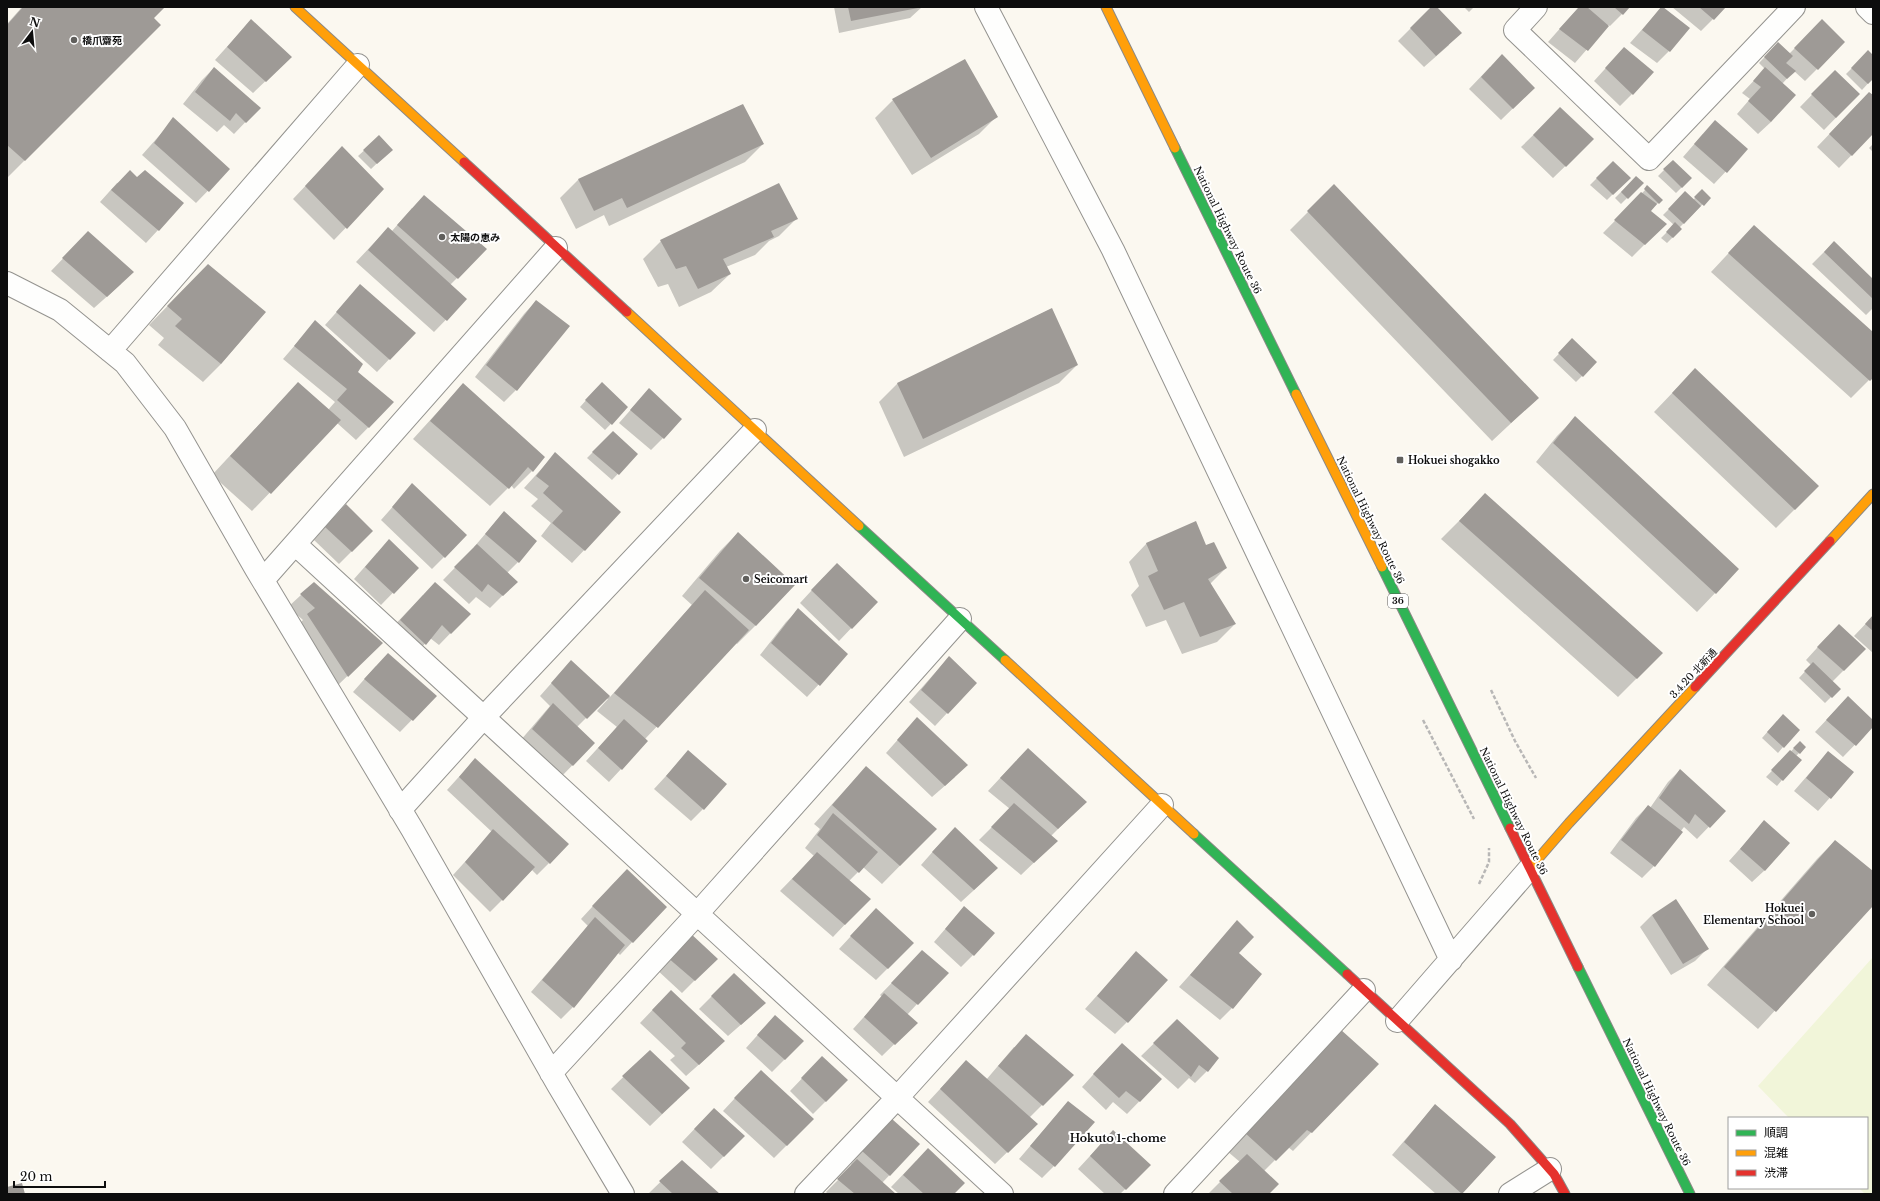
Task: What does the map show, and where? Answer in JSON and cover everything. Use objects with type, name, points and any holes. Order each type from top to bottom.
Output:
[{"type":"main road","points":[[295,7],[1510,1124],[1550,1170],[1565,1194]]},
{"type":"main road","name":"National Highway Route 36","points":[[1106,7],[1690,1194]]},
{"type":"main road","name":"3.4.20 北新通","points":[[1530,868],[1569,823],[1873,494]]},
{"type":"street","points":[[986,7],[1113,250],[1451,960]]},
{"type":"street","points":[[1536,7],[1515,30],[1649,159],[1794,7]]},
{"type":"street","points":[[1867,7],[1873,13]]},
{"type":"street","points":[[110,351],[358,65]]},
{"type":"street","points":[[263,580],[556,248]]},
{"type":"street","points":[[7,283],[60,310],[125,363],[175,428],[263,580],[400,810],[551,1073],[623,1194]]},
{"type":"street","points":[[400,810],[484,718],[755,430]]},
{"type":"street","points":[[295,544],[1002,1194]]},
{"type":"street","points":[[551,1073],[697,914],[960,619]]},
{"type":"street","points":[[806,1194],[897,1098],[1162,805]]},
{"type":"street","points":[[1397,1021],[1530,868]]},
{"type":"street","points":[[1175,1194],[1364,990]]},
{"type":"street","points":[[1510,1194],[1550,1170]]},
{"type":"path","points":[[1491,690],[1515,741],[1536,778]]},
{"type":"path","points":[[1423,720],[1476,823]]},
{"type":"path","points":[[1489,847],[1489,862],[1478,885],[1493,912]]},
{"type":"green space","points":[[1873,957],[1873,1194],[1865,1194],[1860,1189],[1868,1189],[1868,1117],[1788,1117],[1758,1086]]},
{"type":"building","points":[[23,7],[165,7],[154,18],[161,25],[25,161],[7,145],[7,25]]},
{"type":"building","points":[[848,7],[918,7],[918,8],[851,21]]},
{"type":"building","points":[[1431,7],[1437,7],[1462,33],[1436,56],[1410,28]]},
{"type":"building","points":[[1579,7],[1587,7],[1609,26],[1588,51],[1559,29]]},
{"type":"building","points":[[1614,7],[1630,7],[1623,15]]},
{"type":"building","points":[[1661,7],[1690,28],[1670,52],[1642,30]]},
{"type":"building","points":[[1699,7],[1726,7],[1714,20]]},
{"type":"building","points":[[251,19],[292,57],[266,82],[227,47]]},
{"type":"building","points":[[1822,19],[1845,42],[1818,70],[1794,48]]},
{"type":"building","points":[[1778,42],[1793,56],[1786,63],[1796,71],[1787,79],[1764,57]]},
{"type":"building","points":[[1624,47],[1654,72],[1633,95],[1605,68]]},
{"type":"building","points":[[1868,50],[1873,55],[1873,79],[1868,84],[1851,68]]},
{"type":"building","points":[[1502,54],[1535,88],[1513,109],[1481,77]]},
{"type":"building","points":[[965,59],[998,117],[931,158],[892,99]]},
{"type":"building","points":[[214,67],[261,108],[246,123],[236,113],[230,121],[195,92]]},
{"type":"building","points":[[1765,67],[1796,95],[1771,122],[1748,101],[1761,87],[1753,81]]},
{"type":"building","points":[[1835,70],[1860,94],[1836,118],[1811,94]]},
{"type":"building","points":[[1869,92],[1873,95],[1873,134],[1852,156],[1829,134]]},
{"type":"building","points":[[743,104],[764,144],[627,208],[622,198],[594,211],[578,179]]},
{"type":"building","points":[[1560,107],[1594,139],[1566,167],[1533,135]]},
{"type":"building","points":[[173,117],[230,169],[209,192],[154,143]]},
{"type":"building","points":[[1715,120],[1748,149],[1727,173],[1694,144]]},
{"type":"building","points":[[379,135],[393,150],[377,164],[363,150]]},
{"type":"building","points":[[342,146],[384,189],[347,229],[305,186]]},
{"type":"building","points":[[1673,160],[1692,178],[1682,188],[1663,169]]},
{"type":"building","points":[[1613,161],[1631,178],[1613,195],[1596,178]]},
{"type":"building","points":[[130,170],[137,177],[145,170],[184,203],[159,231],[111,190]]},
{"type":"building","points":[[1636,176],[1644,183],[1628,199],[1621,192]]},
{"type":"building","points":[[779,183],[798,219],[771,231],[774,237],[723,259],[731,274],[698,289],[686,266],[676,269],[660,240]]},
{"type":"building","points":[[1334,184],[1539,398],[1511,423],[1307,211]]},
{"type":"building","points":[[1647,185],[1663,200],[1659,204],[1644,189]]},
{"type":"building","points":[[1702,189],[1711,198],[1704,206],[1694,197]]},
{"type":"building","points":[[1685,191],[1701,206],[1684,224],[1668,209]]},
{"type":"building","points":[[1641,192],[1657,204],[1651,211],[1667,224],[1645,245],[1614,220]]},
{"type":"building","name":"太陽の恵み","points":[[424,195],[487,249],[458,279],[397,225]]},
{"type":"building","points":[[1675,222],[1682,229],[1673,238],[1666,232]]},
{"type":"building","points":[[1754,225],[1873,332],[1873,378],[1870,381],[1728,253]]},
{"type":"building","points":[[388,227],[467,299],[447,321],[368,250]]},
{"type":"building","points":[[88,231],[134,272],[107,297],[62,258]]},
{"type":"building","points":[[1834,241],[1873,279],[1873,299],[1824,252]]},
{"type":"building","points":[[208,264],[266,312],[221,364],[175,326],[182,319],[167,306]]},
{"type":"building","points":[[360,284],[416,333],[390,360],[336,312]]},
{"type":"building","points":[[536,300],[570,326],[517,391],[486,365]]},
{"type":"building","points":[[1052,308],[1078,365],[923,439],[897,383]]},
{"type":"building","points":[[315,320],[363,364],[358,372],[394,402],[369,428],[337,400],[347,389],[294,346]]},
{"type":"building","points":[[1572,338],[1597,362],[1583,377],[1558,353]]},
{"type":"building","points":[[1695,368],[1819,486],[1795,510],[1672,393]]},
{"type":"building","points":[[298,382],[341,420],[271,494],[230,456]]},
{"type":"building","points":[[602,382],[628,407],[612,425],[585,400]]},
{"type":"building","points":[[463,383],[545,457],[533,472],[528,467],[509,489],[430,421]]},
{"type":"building","points":[[649,388],[682,419],[664,439],[630,410]]},
{"type":"building","points":[[1575,416],[1739,569],[1716,594],[1553,443]]},
{"type":"building","points":[[613,431],[638,454],[619,475],[592,452]]},
{"type":"building","points":[[555,452],[621,512],[585,551],[552,523],[563,511],[543,493],[549,486],[536,476]]},
{"type":"building","points":[[412,483],[467,535],[445,558],[392,507]]},
{"type":"building","points":[[1485,493],[1663,653],[1637,679],[1459,521]]},
{"type":"building","points":[[346,504],[373,531],[352,552],[325,527]]},
{"type":"building","points":[[504,511],[537,541],[519,563],[485,534]]},
{"type":"building","points":[[1196,521],[1206,545],[1214,542],[1227,568],[1208,579],[1236,624],[1200,637],[1184,602],[1164,610],[1148,576],[1158,571],[1146,543]]},
{"type":"building","points":[[738,532],[795,585],[756,626],[699,578]]},
{"type":"building","points":[[389,539],[419,568],[394,594],[365,567]]},
{"type":"building","points":[[477,544],[518,582],[503,596],[488,584],[482,592],[454,567]]},
{"type":"building","points":[[837,563],[878,602],[852,629],[811,590]]},
{"type":"building","points":[[314,582],[383,643],[348,677],[307,614],[315,608],[300,594]]},
{"type":"building","points":[[435,582],[471,614],[451,634],[442,625],[426,645],[400,620]]},
{"type":"building","points":[[705,590],[749,630],[658,728],[614,693]]},
{"type":"building","points":[[798,608],[848,654],[820,686],[771,643]]},
{"type":"building","points":[[1873,615],[1873,631],[1865,624]]},
{"type":"building","points":[[1839,624],[1866,649],[1844,671],[1817,647]]},
{"type":"building","points":[[388,653],[437,696],[413,721],[364,679]]},
{"type":"building","points":[[949,656],[977,683],[948,714],[921,690]]},
{"type":"building","points":[[571,660],[610,696],[587,719],[551,683]]},
{"type":"building","points":[[1813,662],[1841,689],[1832,698],[1804,671]]},
{"type":"building","points":[[1848,696],[1873,720],[1873,727],[1856,746],[1826,720]]},
{"type":"building","points":[[553,703],[595,743],[573,766],[532,729]]},
{"type":"building","points":[[1783,714],[1800,730],[1784,748],[1767,732]]},
{"type":"building","points":[[917,717],[968,765],[945,786],[897,740]]},
{"type":"building","points":[[624,719],[648,741],[622,770],[598,748]]},
{"type":"building","points":[[1800,741],[1806,747],[1800,754],[1793,748]]},
{"type":"building","points":[[1028,748],[1087,802],[1058,829],[1000,778]]},
{"type":"building","points":[[688,750],[727,784],[704,810],[666,776]]},
{"type":"building","points":[[1790,750],[1802,760],[1783,781],[1771,770]]},
{"type":"building","points":[[1828,751],[1854,772],[1831,799],[1806,778]]},
{"type":"building","points":[[475,758],[569,844],[550,864],[459,777]]},
{"type":"building","points":[[866,766],[937,829],[900,866],[832,805]]},
{"type":"building","points":[[1680,769],[1726,811],[1710,828],[1695,814],[1689,824],[1659,798]]},
{"type":"building","points":[[1014,803],[1058,841],[1034,863],[991,827]]},
{"type":"building","points":[[1648,805],[1683,832],[1655,867],[1621,840]]},
{"type":"building","points":[[833,813],[878,852],[859,873],[817,835]]},
{"type":"building","points":[[1764,820],[1790,843],[1765,871],[1740,849]]},
{"type":"building","points":[[955,827],[998,868],[974,890],[932,852]]},
{"type":"building","points":[[493,829],[535,867],[503,901],[465,862]]},
{"type":"building","points":[[1835,840],[1873,871],[1873,906],[1776,1012],[1724,967]]},
{"type":"building","points":[[817,852],[871,899],[845,925],[792,879]]},
{"type":"building","points":[[627,869],[667,907],[633,943],[592,906]]},
{"type":"building","points":[[1676,899],[1709,949],[1683,964],[1652,915]]},
{"type":"building","points":[[964,906],[995,933],[974,956],[945,929]]},
{"type":"building","points":[[876,908],[914,943],[888,969],[850,936]]},
{"type":"building","points":[[595,917],[625,945],[574,1008],[542,980]]},
{"type":"building","points":[[1237,920],[1254,937],[1239,953],[1262,974],[1233,1009],[1190,975]]},
{"type":"building","points":[[689,932],[718,959],[695,981],[667,957]]},
{"type":"building","points":[[922,950],[949,973],[918,1005],[891,983]]},
{"type":"building","points":[[1136,951],[1168,980],[1128,1023],[1097,996]]},
{"type":"building","points":[[734,973],[766,1003],[741,1025],[711,996]]},
{"type":"building","points":[[671,990],[725,1041],[699,1065],[681,1048],[686,1043],[652,1010]]},
{"type":"building","points":[[884,993],[918,1023],[895,1045],[864,1017]]},
{"type":"building","points":[[775,1015],[804,1041],[785,1060],[757,1035]]},
{"type":"building","points":[[1177,1019],[1219,1058],[1208,1072],[1199,1065],[1191,1077],[1153,1043]]},
{"type":"building","points":[[1340,1029],[1379,1064],[1312,1133],[1307,1130],[1276,1161],[1244,1132]]},
{"type":"building","points":[[1026,1034],[1074,1075],[1043,1106],[998,1066]]},
{"type":"building","points":[[1122,1043],[1162,1079],[1140,1102],[1126,1091],[1119,1098],[1093,1074]]},
{"type":"building","points":[[650,1050],[690,1088],[662,1114],[622,1076]]},
{"type":"building","points":[[822,1056],[848,1080],[826,1102],[801,1078]]},
{"type":"building","points":[[966,1060],[1038,1124],[1008,1153],[940,1089]]},
{"type":"building","points":[[761,1070],[814,1119],[787,1146],[734,1098]]},
{"type":"building","points":[[1068,1101],[1095,1122],[1055,1167],[1030,1146]]},
{"type":"building","points":[[1435,1104],[1496,1157],[1462,1194],[1404,1142]]},
{"type":"building","points":[[714,1108],[745,1136],[724,1157],[694,1129]]},
{"type":"building","points":[[892,1119],[920,1144],[890,1176],[862,1151]]},
{"type":"building","points":[[1113,1130],[1151,1165],[1126,1190],[1090,1156]]},
{"type":"building","points":[[928,1148],[965,1183],[954,1194],[924,1194],[903,1175]]},
{"type":"building","points":[[1247,1154],[1279,1184],[1269,1194],[1233,1194],[1219,1181]]},
{"type":"building","points":[[857,1159],[896,1194],[855,1194],[837,1179]]},
{"type":"building","points":[[682,1160],[720,1194],[673,1194],[659,1181]]},
{"type":"building","points":[[22,1183],[25,1194],[7,1194],[7,1187]]},
{"type":"traffic: fast","points":[[1175,148],[1296,394]]},
{"type":"traffic: fast","points":[[859,526],[1005,660]]},
{"type":"traffic: fast","points":[[1382,567],[1510,828]]},
{"type":"traffic: fast","points":[[1194,834],[1347,974]]},
{"type":"traffic: fast","points":[[1578,967],[1690,1194]]},
{"type":"traffic: slow","points":[[295,7],[464,162]]},
{"type":"traffic: slow","points":[[1106,7],[1175,148]]},
{"type":"traffic: slow","points":[[627,312],[859,526]]},
{"type":"traffic: slow","points":[[1296,394],[1382,567]]},
{"type":"traffic: slow","points":[[1830,541],[1873,494]]},
{"type":"traffic: slow","points":[[1005,660],[1194,834]]},
{"type":"traffic: slow","points":[[1530,868],[1569,823],[1695,687]]},
{"type":"traffic: jam","points":[[464,162],[627,312]]},
{"type":"traffic: jam","points":[[1695,687],[1830,541]]},
{"type":"traffic: jam","points":[[1510,828],[1578,967]]},
{"type":"traffic: jam","points":[[1347,974],[1510,1124],[1554,1174],[1565,1194]]},
{"type":"place","name":"橋爪齋苑","points":[[74,40]]},
{"type":"place","name":"太陽の恵み","points":[[442,237]]},
{"type":"place","name":"Hokuei shogakko","points":[[1400,460]]},
{"type":"place","name":"Seicomart","points":[[746,579]]},
{"type":"place","name":"Hokuei Elementary School","points":[[1812,914]]},
{"type":"district","name":"Hokuto 1-chome","points":[[1118,1138]]}]
